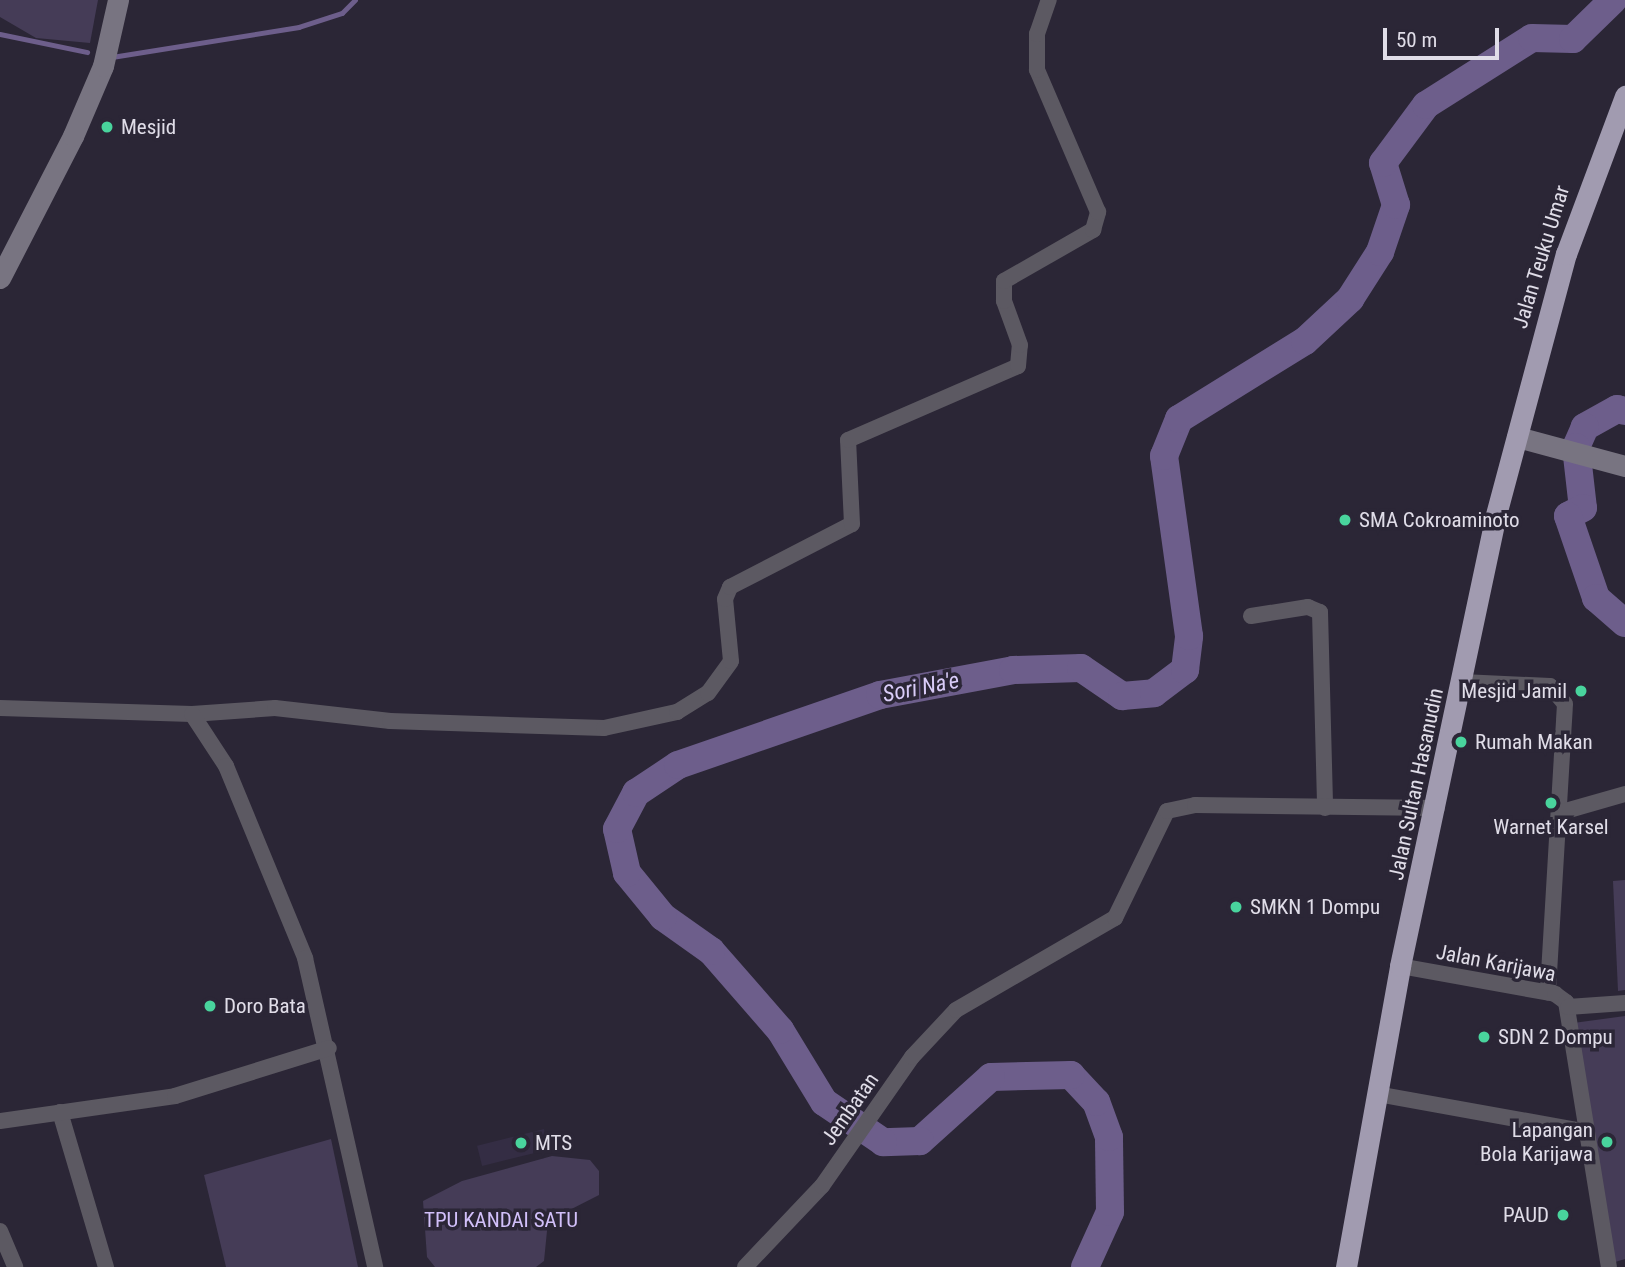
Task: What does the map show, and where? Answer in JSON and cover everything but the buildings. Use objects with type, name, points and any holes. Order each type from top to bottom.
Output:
[{"type":"highway","name":"Jalan Teuku Umar","points":[[1517,437],[1570,242],[1625,96]]},
{"type":"highway","name":"Jalan Sultan Hasanudin","points":[[1346,1267],[1400,966],[1517,437]]},
{"type":"street","points":[[0,278],[78,124],[103,66],[118,0]]},
{"type":"street","points":[[0,708],[192,714],[275,708],[390,721],[604,728],[677,712],[708,693],[731,661],[725,599],[730,587],[852,524],[848,440],[1018,366],[1020,345],[1004,300],[1004,281],[1093,230],[1098,212],[1037,69],[1037,34],[1049,0]]},
{"type":"street","points":[[1517,437],[1625,466]]},
{"type":"street","points":[[1251,617],[1308,607],[1320,612],[1325,808],[1437,808]]},
{"type":"street","points":[[1462,682],[1550,686],[1560,693],[1566,721],[1563,812],[1548,993]]},
{"type":"street","points":[[192,714],[226,766],[281,891],[329,1048],[375,1267]]},
{"type":"street","points":[[1563,812],[1625,794]]},
{"type":"street","name":"Jembatan","points":[[746,1267],[822,1186],[912,1057],[968,999],[1115,918],[1167,811],[1195,805],[1325,808]]},
{"type":"street","name":"Jalan Karijawa","points":[[1400,966],[1548,993],[1569,1007],[1583,1131],[1609,1267]]},
{"type":"street","points":[[1569,1007],[1625,1003]]},
{"type":"street","points":[[0,1121],[175,1096],[329,1048]]},
{"type":"street","points":[[1377,1094],[1583,1131]]},
{"type":"street","points":[[60,1112],[106,1267]]},
{"type":"street","points":[[0,1231],[15,1267]]},
{"type":"shaded area","points":[[544,1129],[549,1149],[482,1166],[477,1146]]},
{"type":"green space","points":[[0,0],[98,0],[90,43],[36,38],[0,17]]},
{"type":"green space","points":[[1625,880],[1625,990],[1618,991],[1613,881]]},
{"type":"green space","name":"Lapangan Bola Karijawa","points":[[1625,1016],[1625,1259],[1612,1263],[1566,1024]]},
{"type":"green space","points":[[331,1139],[358,1267],[226,1267],[204,1175]]},
{"type":"green space","name":"TPU KANDAI SATU","points":[[552,1156],[590,1160],[599,1171],[599,1195],[548,1221],[544,1261],[536,1267],[435,1267],[427,1257],[423,1201],[462,1181]]},
{"type":"waterway","points":[[112,57],[299,27],[342,13],[355,0]]},
{"type":"waterway","name":"Sori Na'e","points":[[1085,1267],[1110,1212],[1109,1137],[1096,1102],[1071,1075],[991,1077],[920,1141],[883,1142],[824,1102],[780,1030],[711,951],[663,917],[627,873],[617,829],[636,793],[678,765],[880,695],[1013,670],[1081,668],[1122,696],[1154,693],[1185,670],[1189,636],[1164,456],[1179,419],[1305,341],[1350,299],[1380,252],[1396,205],[1383,163],[1426,105],[1532,38],[1573,39],[1613,0]]},
{"type":"waterway","points":[[0,34],[87,52]]},
{"type":"waterway","points":[[1625,411],[1617,409],[1585,427],[1576,447],[1583,508],[1568,516],[1596,598],[1625,623]]},
{"type":"place","name":"Mesjid","points":[[107,127]]},
{"type":"place","name":"SMA Cokroaminoto","points":[[1345,520]]},
{"type":"place","name":"Mesjid Jamil","points":[[1581,691]]},
{"type":"place","name":"Rumah Makan","points":[[1461,742]]},
{"type":"place","name":"Warnet Karsel","points":[[1551,803]]},
{"type":"place","name":"SMKN 1 Dompu","points":[[1236,907]]},
{"type":"place","name":"Doro Bata","points":[[210,1006]]},
{"type":"place","name":"SDN 2 Dompu","points":[[1484,1037]]},
{"type":"place","name":"Lapangan Bola Karijawa","points":[[1607,1142]]},
{"type":"place","name":"MTS","points":[[521,1143]]},
{"type":"place","name":"PAUD","points":[[1563,1215]]}]
